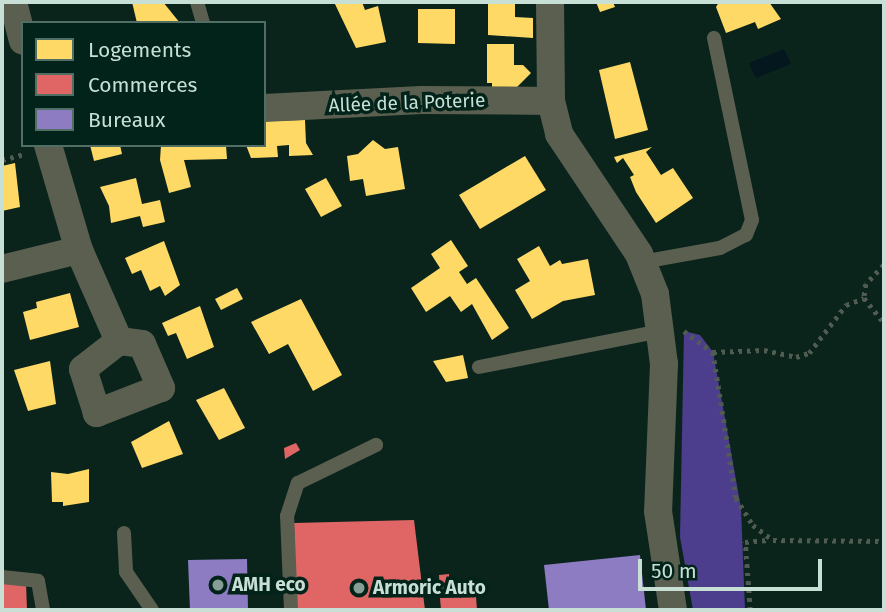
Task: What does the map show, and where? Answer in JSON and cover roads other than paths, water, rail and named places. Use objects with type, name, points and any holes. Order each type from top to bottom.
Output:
[{"type":"street","points":[[13,2],[21,33]]},
{"type":"street","points":[[550,2],[551,101],[559,134],[642,262],[661,331],[658,511],[673,610]]},
{"type":"street","name":"Allée de la Poterie","points":[[266,108],[421,100],[551,101]]},
{"type":"street","points":[[49,147],[79,250],[119,341]]},
{"type":"street","points":[[2,269],[79,250]]},
{"type":"lane","points":[[197,2],[202,21]]},
{"type":"lane","points":[[642,262],[720,248],[746,235],[752,220],[714,38]]},
{"type":"lane","points":[[479,367],[661,331]]},
{"type":"lane","points":[[291,610],[288,516],[298,483],[376,445]]},
{"type":"lane","points":[[124,533],[126,572],[152,610]]},
{"type":"lane","points":[[2,577],[38,581],[43,610]]},
{"type":"water","points":[[784,49],[791,64],[756,78],[749,63]]},
{"type":"place","name":"AMH eco","points":[[218,585]]},
{"type":"place","name":"Armoric Auto","points":[[359,588]]}]
